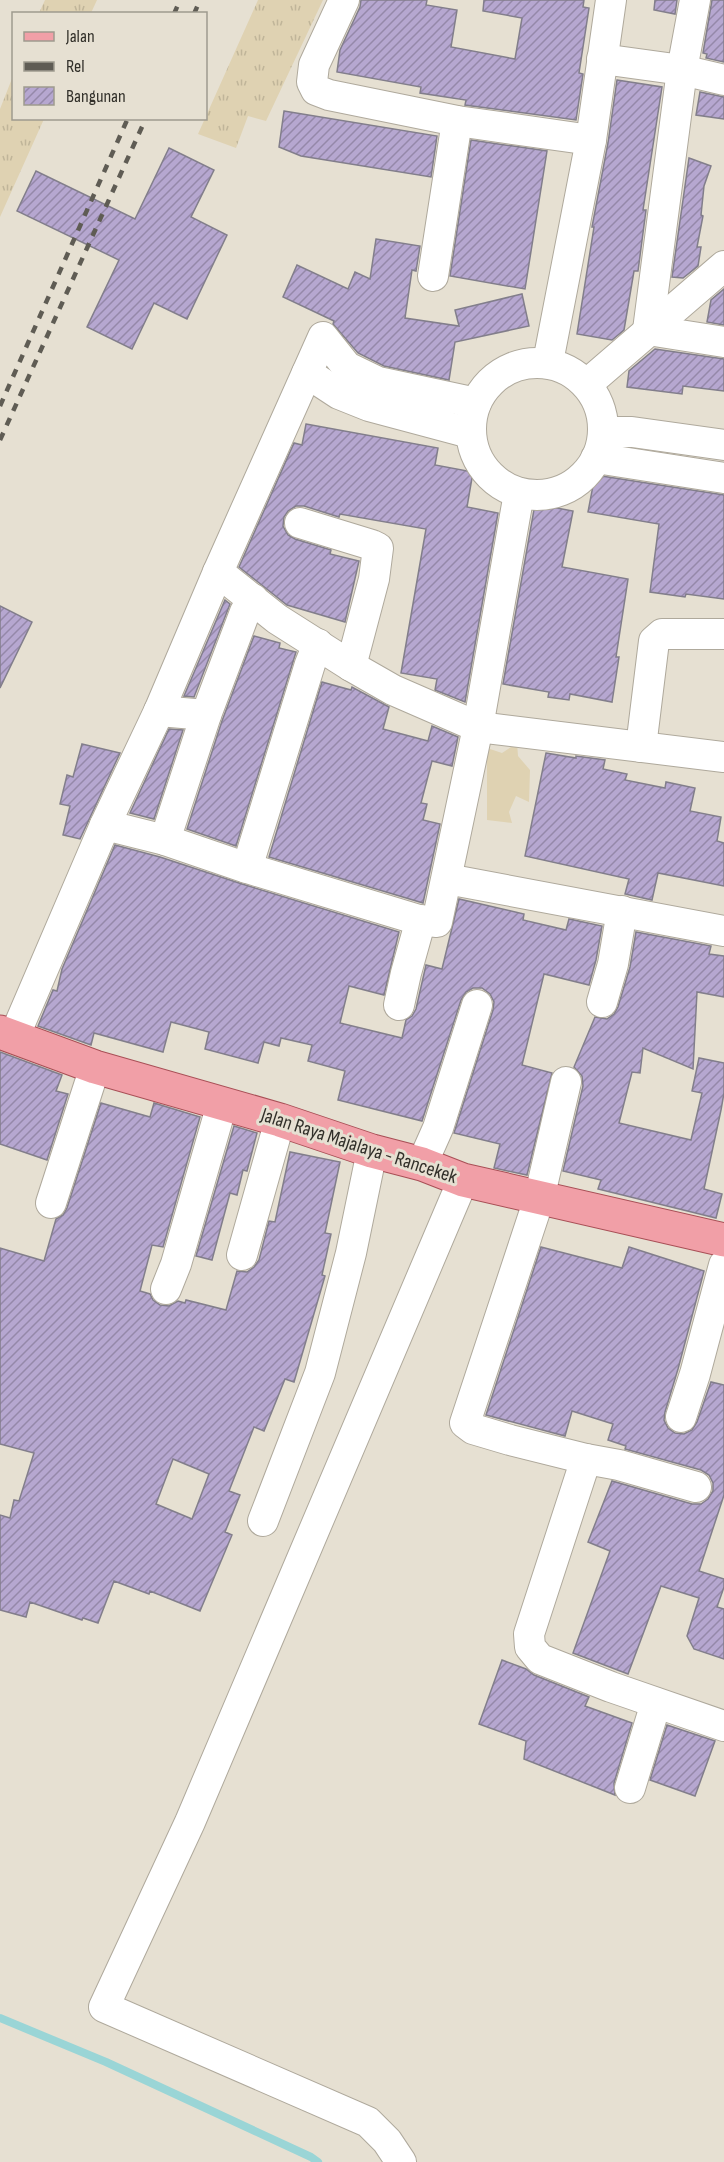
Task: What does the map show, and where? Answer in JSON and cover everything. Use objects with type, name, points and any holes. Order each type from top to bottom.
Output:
[{"type":"main road","name":"Jalan Raya Majalaya - Rancekek","points":[[7,1034],[95,1066],[280,1120],[372,1151],[422,1164],[463,1180],[724,1240]]},
{"type":"street","points":[[344,0],[314,65],[312,82],[316,90],[329,95],[457,121],[591,140]]},
{"type":"street","points":[[548,362],[591,140],[611,0]]},
{"type":"street","points":[[648,330],[682,70],[695,0]]},
{"type":"street","points":[[602,59],[682,70],[724,80]]},
{"type":"street","points":[[433,276],[457,121]]},
{"type":"street","points":[[587,384],[724,266]]},
{"type":"street","points":[[648,330],[724,342]]},
{"type":"street","points":[[7,1034],[159,711],[218,572],[323,338],[347,367],[378,382],[476,403]]},
{"type":"street","points":[[525,362],[548,362],[570,370],[587,384],[599,404],[600,445],[589,471],[575,484],[558,493],[539,496],[519,494],[501,486],[476,457],[470,433],[471,421],[476,403],[486,385],[504,370],[525,362]]},
{"type":"street","points":[[308,373],[339,393],[369,406],[470,433]]},
{"type":"street","points":[[600,445],[632,432],[724,445]]},
{"type":"street","points":[[600,445],[724,478]]},
{"type":"street","points":[[105,825],[165,840],[247,868],[419,920],[437,922],[478,727],[519,494]]},
{"type":"street","points":[[300,523],[378,548],[374,579],[351,666]]},
{"type":"street","points":[[218,572],[276,619],[351,666],[393,690],[478,727],[724,757]]},
{"type":"street","points":[[165,840],[206,715],[245,612],[253,599]]},
{"type":"street","points":[[640,747],[654,641],[662,634],[724,634]]},
{"type":"street","points":[[247,868],[310,663],[318,644]]},
{"type":"street","points":[[159,711],[206,715]]},
{"type":"street","points":[[447,879],[724,931]]},
{"type":"street","points":[[602,1002],[613,964],[622,911]]},
{"type":"street","points":[[399,1005],[419,920]]},
{"type":"street","points":[[422,1164],[438,1128],[477,1005]]},
{"type":"street","points":[[51,1203],[95,1066]]},
{"type":"street","points":[[566,1082],[539,1199],[465,1423],[473,1430],[586,1459],[619,1465],[696,1487]]},
{"type":"street","points":[[166,1289],[176,1264],[222,1104]]},
{"type":"street","points":[[242,1255],[280,1120]]},
{"type":"street","points":[[262,1521],[320,1373],[351,1253],[372,1151]]},
{"type":"street","points":[[401,2162],[387,2141],[368,2122],[104,2007],[190,1822],[463,1180]]},
{"type":"street","points":[[681,1417],[724,1265]]},
{"type":"street","points":[[586,1459],[529,1634],[530,1647],[540,1659],[724,1726]]},
{"type":"street","points":[[630,1788],[656,1703]]},
{"type":"green space","points":[[45,0],[97,0],[91,12],[39,12]]},
{"type":"green space","points":[[258,0],[323,0],[266,121],[248,116],[236,148],[198,134],[204,120],[207,120],[207,114]]},
{"type":"green space","points":[[12,79],[12,120],[44,120],[0,217],[0,109]]},
{"type":"green space","points":[[517,743],[518,756],[530,770],[529,802],[516,796],[509,812],[512,823],[487,820],[487,748],[502,753]]},
{"type":"building","points":[[361,0],[427,0],[426,5],[457,10],[451,47],[515,59],[522,18],[483,11],[484,0],[584,0],[583,7],[589,8],[579,73],[583,74],[576,120],[465,105],[466,100],[420,93],[421,87],[337,72],[340,50]]},
{"type":"building","points":[[655,0],[677,0],[675,14],[654,10]]},
{"type":"building","points":[[712,0],[724,0],[724,62],[706,58],[707,54],[703,53]]},
{"type":"building","points":[[617,80],[662,87],[643,210],[646,210],[638,271],[634,271],[624,330],[612,340],[577,334],[594,227],[592,227]]},
{"type":"building","points":[[700,92],[724,97],[724,119],[696,115]]},
{"type":"building","points":[[284,111],[437,136],[431,177],[301,156],[279,147]]},
{"type":"building","points":[[471,140],[547,151],[525,289],[450,276]]},
{"type":"building","points":[[169,148],[214,170],[191,217],[227,235],[187,319],[154,303],[132,349],[87,327],[119,260],[17,211],[36,171],[135,219]]},
{"type":"building","points":[[689,158],[711,166],[704,186],[701,215],[703,216],[697,247],[701,247],[698,266],[683,278],[672,277]]},
{"type":"building","points":[[376,239],[420,246],[416,271],[412,270],[405,318],[459,326],[455,310],[522,294],[529,326],[455,342],[449,380],[384,366],[358,353],[333,324],[334,321],[283,297],[297,265],[348,289],[355,272],[370,279]]},
{"type":"building","points":[[724,289],[724,325],[707,322],[711,300]]},
{"type":"building","points":[[655,349],[724,359],[724,391],[683,386],[682,394],[627,387],[629,371]]},
{"type":"building","points":[[306,424],[438,448],[435,465],[473,472],[467,507],[498,513],[465,702],[435,690],[437,679],[401,673],[426,529],[340,514],[339,517],[304,506],[296,506],[288,511],[284,517],[283,526],[288,535],[331,550],[330,554],[359,561],[345,622],[287,605],[239,567],[294,443],[302,445]]},
{"type":"building","points":[[595,475],[724,495],[724,599],[650,592],[659,524],[588,512]]},
{"type":"building","points":[[535,504],[573,511],[562,567],[628,579],[616,657],[619,657],[612,702],[570,694],[569,700],[548,697],[549,692],[503,684]]},
{"type":"building","points":[[225,600],[230,604],[194,697],[184,696]]},
{"type":"building","points":[[0,606],[32,622],[0,688]]},
{"type":"building","points":[[254,636],[280,643],[279,648],[296,652],[236,846],[187,829],[222,721]]},
{"type":"building","points":[[322,682],[351,690],[352,687],[389,707],[383,729],[428,741],[432,726],[458,737],[452,766],[432,761],[421,803],[427,804],[423,820],[440,824],[423,903],[269,857]]},
{"type":"building","points":[[169,729],[183,730],[154,819],[130,813]]},
{"type":"building","points":[[82,744],[120,753],[80,839],[63,835],[70,806],[60,804],[67,775],[73,777]]},
{"type":"building","points":[[546,753],[605,760],[603,769],[627,774],[625,780],[665,788],[666,782],[695,788],[690,811],[721,817],[717,841],[724,843],[724,886],[658,873],[652,900],[625,894],[629,879],[525,856]]},
{"type":"building","points":[[115,845],[399,932],[384,995],[349,986],[340,1023],[402,1038],[406,1020],[416,1009],[426,965],[442,969],[459,899],[524,914],[523,920],[566,930],[569,919],[602,926],[589,985],[544,974],[522,1065],[552,1073],[527,1175],[494,1168],[500,1144],[454,1133],[493,1010],[494,1002],[490,994],[482,988],[473,988],[466,992],[461,1000],[422,1121],[338,1100],[345,1071],[308,1061],[312,1045],[281,1038],[279,1046],[264,1042],[258,1063],[205,1049],[209,1032],[171,1022],[163,1052],[94,1033],[91,1045],[38,1026],[53,990],[57,991],[62,969]]},
{"type":"building","points":[[636,932],[711,946],[709,954],[724,956],[724,997],[697,992],[693,1069],[643,1048],[640,1073],[632,1072],[619,1123],[691,1140],[702,1093],[692,1091],[699,1058],[724,1063],[724,1093],[704,1189],[722,1194],[716,1218],[598,1189],[601,1180],[563,1171],[583,1086],[582,1076],[574,1067],[595,1017],[607,1019],[618,1007],[630,967]]},
{"type":"building","points":[[0,1052],[62,1075],[56,1091],[68,1094],[47,1160],[0,1144]]},
{"type":"building","points":[[101,1103],[150,1117],[154,1103],[200,1117],[163,1247],[152,1245],[140,1291],[150,1294],[153,1300],[160,1305],[169,1306],[178,1301],[185,1303],[186,1300],[226,1310],[237,1271],[247,1272],[254,1267],[259,1260],[269,1221],[275,1222],[290,1152],[340,1162],[325,1233],[331,1234],[322,1275],[325,1276],[294,1382],[285,1379],[264,1431],[254,1427],[229,1491],[240,1495],[225,1532],[232,1535],[200,1611],[150,1591],[149,1594],[114,1581],[98,1623],[83,1618],[82,1620],[30,1602],[26,1617],[0,1610],[0,1515],[10,1518],[14,1500],[19,1501],[34,1453],[0,1444],[0,1248],[44,1261],[56,1219],[63,1215]],"holes":[[[173,1459],[209,1474],[192,1519],[156,1504]]]},
{"type":"building","points":[[234,1126],[257,1133],[247,1171],[243,1170],[237,1195],[230,1193],[212,1260],[196,1256]]},
{"type":"building","points":[[541,1247],[622,1268],[629,1247],[704,1271],[664,1420],[668,1428],[675,1433],[684,1434],[692,1430],[711,1382],[724,1385],[724,1495],[699,1571],[724,1579],[724,1587],[717,1607],[724,1609],[724,1659],[694,1649],[687,1636],[699,1598],[661,1586],[628,1674],[573,1653],[610,1551],[588,1542],[612,1481],[692,1504],[701,1504],[708,1499],[713,1491],[713,1483],[709,1475],[701,1470],[625,1449],[626,1446],[608,1440],[613,1424],[572,1411],[565,1436],[486,1415]]},
{"type":"building","points":[[502,1660],[589,1697],[585,1706],[632,1723],[614,1783],[615,1795],[524,1759],[526,1741],[479,1724]]},
{"type":"building","points":[[667,1725],[715,1741],[695,1796],[650,1780]]},
{"type":"waterway","points":[[0,2018],[106,2062],[318,2162]]},
{"type":"railway","points":[[175,12],[180,0]]},
{"type":"railway","points":[[195,12],[200,0]]},
{"type":"railway","points":[[0,406],[127,120]]},
{"type":"railway","points":[[0,440],[145,120]]}]
